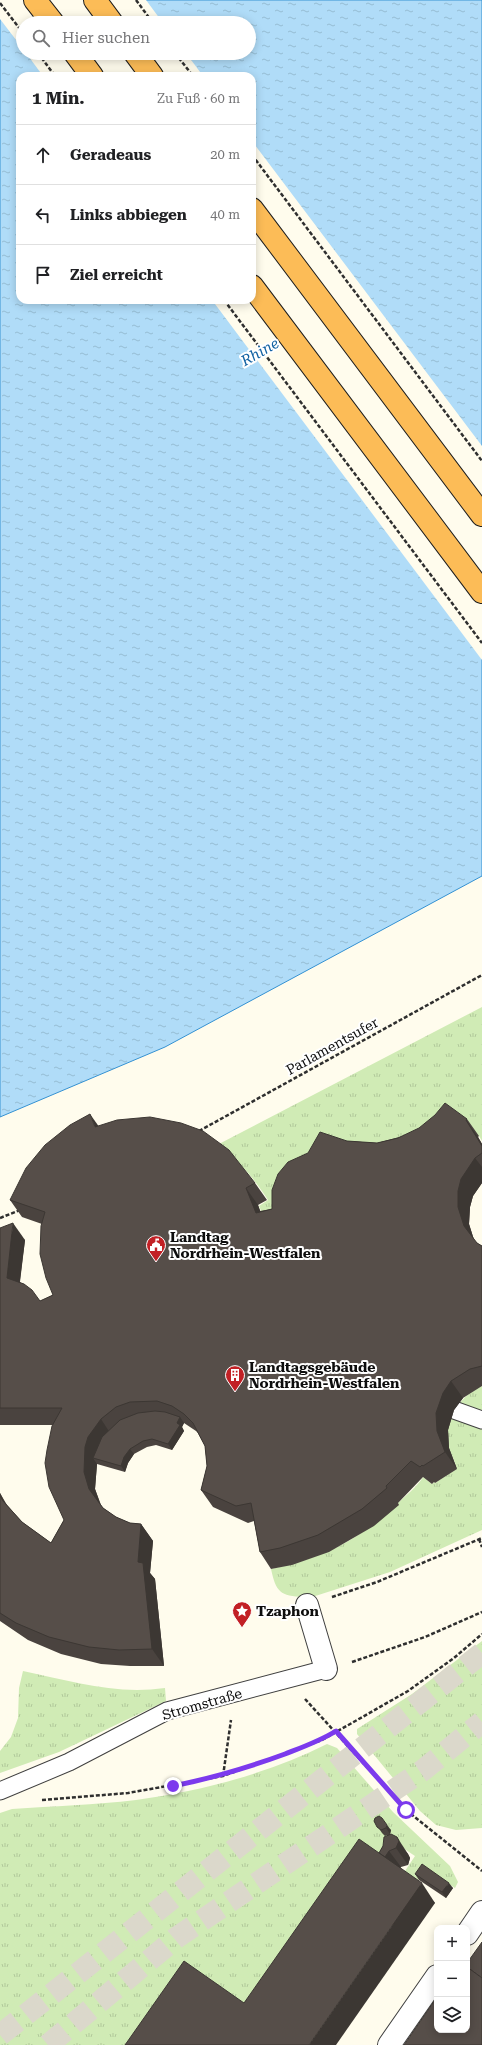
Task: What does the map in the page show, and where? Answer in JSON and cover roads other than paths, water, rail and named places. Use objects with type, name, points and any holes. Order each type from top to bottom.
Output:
[{"type":"highway","points":[[35,0],[47,16]]},
{"type":"highway","points":[[95,0],[107,16]]},
{"type":"highway","points":[[80,60],[89,72]]},
{"type":"highway","points":[[140,60],[149,72]]},
{"type":"highway","points":[[256,214],[482,515]]},
{"type":"highway","points":[[256,291],[482,592]]},
{"type":"street","points":[[307,1605],[326,1669]]},
{"type":"street","points":[[470,1930],[482,1912]]},
{"type":"street","points":[[389,2045],[434,1980]]},
{"type":"lane","points":[[454,1410],[482,1420]]},
{"type":"lane","name":"Stromstraße","points":[[5,1790],[69,1762],[167,1711],[326,1669]]},
{"type":"water","name":"Rhine","points":[[0,0],[482,0],[482,876],[165,1047],[0,1117]]},
{"type":"tunnel","points":[[0,2035],[482,1653]]},
{"type":"tunnel","points":[[48,2045],[176,1938],[422,1771],[482,1722]]},
{"type":"place","name":"Landtag Nordrhein-Westfalen","points":[[156,1262]]},
{"type":"place","name":"Landtagsgebäude Nordrhein-Westfalen","points":[[235,1392]]},
{"type":"place","name":"Tzaphon","points":[[242,1628]]}]
